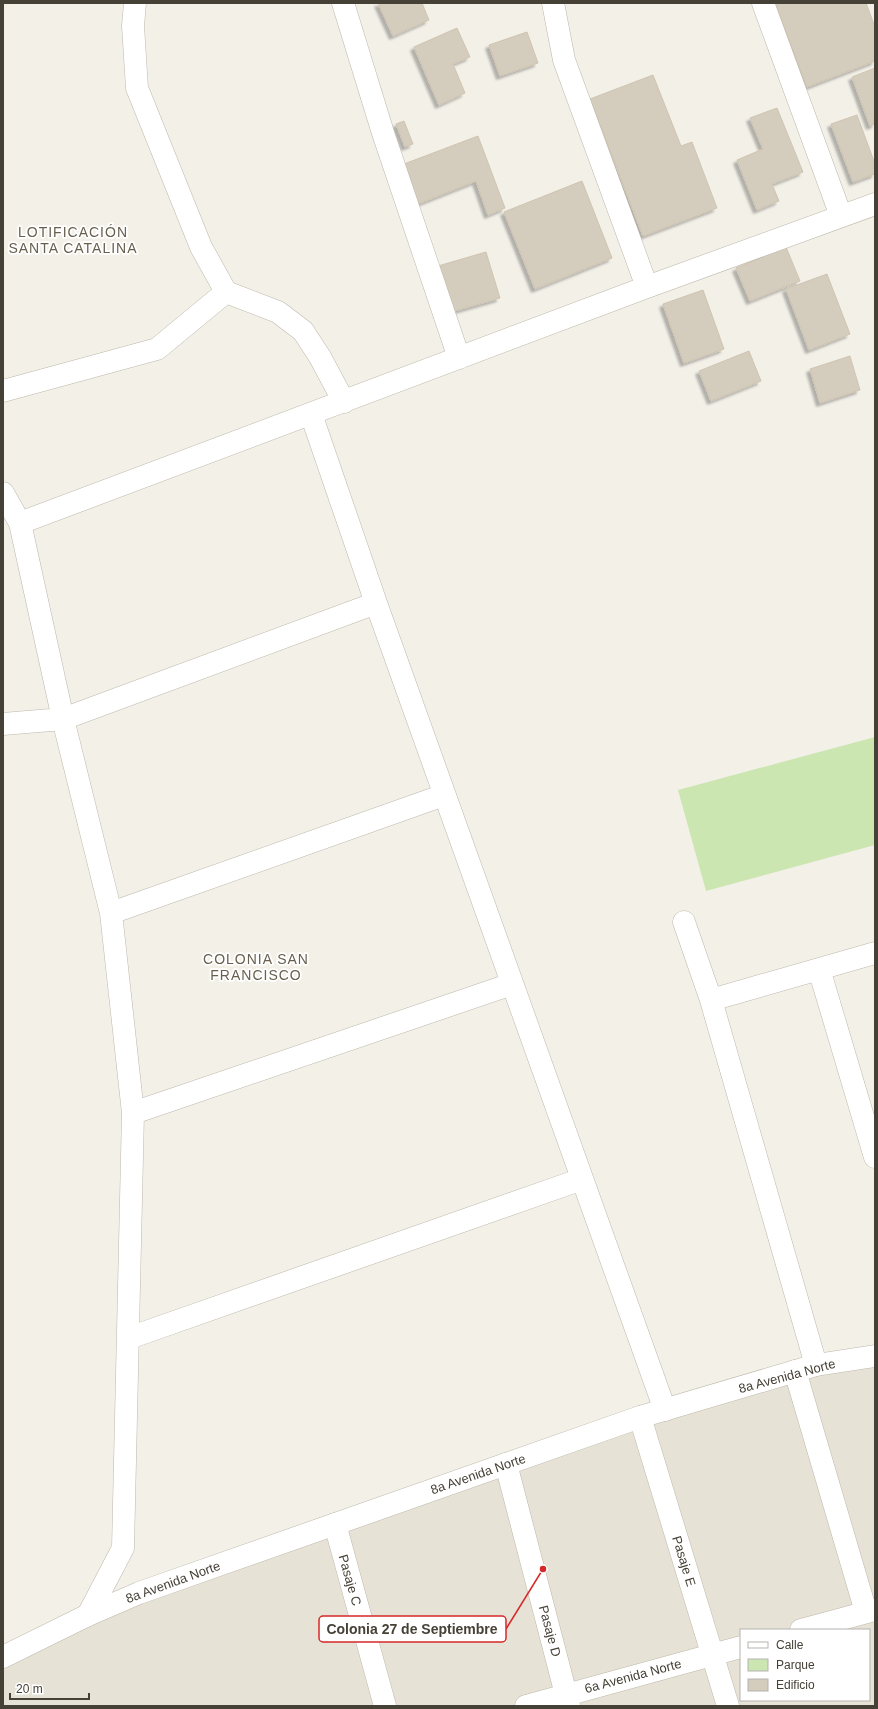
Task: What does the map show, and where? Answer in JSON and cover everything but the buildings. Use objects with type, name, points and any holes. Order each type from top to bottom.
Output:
[{"type":"street","points":[[135,3],[133,26],[137,88],[201,247],[226,292],[278,312],[303,331],[320,357],[344,402]]},
{"type":"street","points":[[343,3],[383,133],[459,358]]},
{"type":"street","points":[[553,3],[564,60],[648,287]]},
{"type":"street","points":[[763,3],[841,216]]},
{"type":"street","points":[[20,523],[648,287],[875,204]]},
{"type":"street","points":[[3,391],[157,349],[226,292]]},
{"type":"street","points":[[311,414],[444,795],[665,1410]]},
{"type":"street","points":[[3,493],[20,523],[63,719],[111,913],[133,1113],[123,1548],[88,1615]]},
{"type":"street","points":[[3,724],[63,719],[376,603]]},
{"type":"street","points":[[111,913],[444,795]]},
{"type":"street","points":[[684,922],[711,1000],[816,1365]]},
{"type":"street","points":[[711,1000],[875,953]]},
{"type":"street","points":[[819,969],[875,1157]]},
{"type":"street","points":[[133,1113],[512,984]]},
{"type":"street","points":[[129,1338],[582,1179]]},
{"type":"street","name":"8a Avenida Norte","points":[[3,1657],[88,1615],[139,1593],[640,1417],[816,1365],[875,1356]]},
{"type":"street","points":[[795,1371],[871,1611],[805,1629]]},
{"type":"street","name":"Pasaje E","points":[[640,1417],[728,1706]]},
{"type":"street","name":"Pasaje D","points":[[506,1464],[568,1700]]},
{"type":"street","name":"Pasaje C","points":[[335,1524],[385,1706]]},
{"type":"street","name":"6a Avenida Norte","points":[[526,1706],[568,1700],[740,1647]]},
{"type":"shaded area","points":[[875,1356],[875,1706],[3,1706],[3,1657],[88,1615],[506,1464]]},
{"type":"green space","points":[[875,737],[875,845],[706,891],[678,790]]},
{"type":"place","name":"Colonia 27 de Septiembre","points":[[543,1569]]},
{"type":"district","name":"LOTIFICACIÓN SANTA CATALINA","points":[[73,240]]},
{"type":"district","name":"COLONIA SAN FRANCISCO","points":[[256,968]]}]
